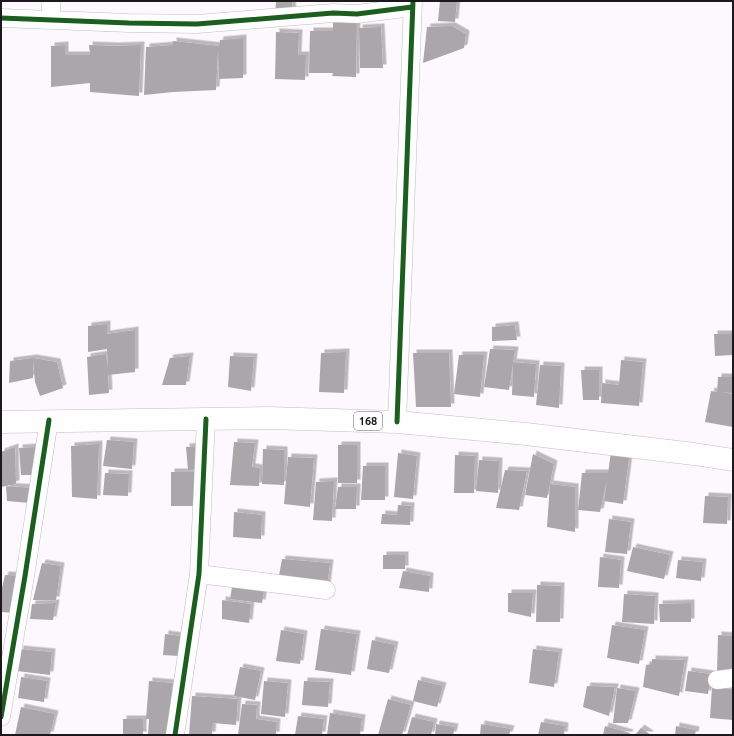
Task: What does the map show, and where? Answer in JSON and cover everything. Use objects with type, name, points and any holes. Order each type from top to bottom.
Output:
[{"type":"main road","name":"168","points":[[1,422],[49,420],[269,418],[397,422],[526,434],[733,460]]},
{"type":"street","points":[[51,1],[51,19]]},
{"type":"street","points":[[1,18],[197,24],[333,13],[356,14],[413,4],[397,422]]},
{"type":"street","points":[[175,735],[199,574],[206,419]]},
{"type":"street","points":[[1,718],[49,420]]},
{"type":"street","points":[[199,574],[326,590]]},
{"type":"building","points":[[276,1],[292,1],[293,17],[275,18]]},
{"type":"building","points":[[440,1],[457,1],[455,22],[438,21]]},
{"type":"building","points":[[333,13],[357,14],[356,77],[332,76],[333,73],[309,73],[310,31],[333,31]]},
{"type":"building","points":[[452,26],[466,34],[464,48],[423,63],[427,27]]},
{"type":"building","points":[[381,27],[383,68],[360,68],[359,28]]},
{"type":"building","points":[[276,32],[299,33],[298,55],[306,55],[305,80],[275,79]]},
{"type":"building","points":[[243,38],[243,78],[219,79],[218,50],[216,90],[144,95],[146,47],[173,45],[173,41],[219,46],[220,40]]},
{"type":"building","points":[[65,45],[65,55],[90,55],[89,45],[141,45],[139,96],[90,92],[90,83],[51,87],[51,46]]},
{"type":"building","points":[[107,324],[107,334],[135,330],[135,372],[108,375],[109,393],[89,395],[87,357],[106,354],[108,368],[107,349],[88,352],[88,326]]},
{"type":"building","points":[[515,325],[517,340],[492,341],[492,327]]},
{"type":"building","points":[[714,334],[733,334],[733,355],[715,356]]},
{"type":"building","points":[[490,349],[515,350],[509,390],[484,387]]},
{"type":"building","points":[[346,352],[344,393],[319,392],[321,353]]},
{"type":"building","points":[[413,353],[449,353],[451,407],[416,407]]},
{"type":"building","points":[[459,355],[484,355],[480,397],[454,394]]},
{"type":"building","points":[[190,356],[186,385],[162,385],[170,358]]},
{"type":"building","points":[[230,356],[254,357],[251,391],[228,387]]},
{"type":"building","points":[[33,358],[57,362],[63,388],[40,396],[35,382],[33,360],[33,378],[9,383],[10,361]]},
{"type":"building","points":[[621,360],[643,362],[639,406],[601,403],[602,383],[619,385]]},
{"type":"building","points":[[513,362],[536,364],[534,397],[512,395]]},
{"type":"building","points":[[540,365],[561,366],[559,408],[536,405]]},
{"type":"building","points":[[581,370],[599,370],[599,400],[583,400]]},
{"type":"building","points":[[718,377],[733,377],[733,393],[720,392],[733,394],[733,427],[705,422],[711,391],[717,392]]},
{"type":"building","points":[[107,440],[134,442],[132,469],[103,466]]},
{"type":"building","points":[[234,442],[255,443],[252,467],[260,468],[259,486],[230,485]]},
{"type":"building","points":[[99,444],[97,499],[72,497],[71,446]]},
{"type":"building","points":[[338,445],[357,445],[357,483],[338,483]]},
{"type":"building","points":[[199,446],[201,469],[188,470],[186,447]]},
{"type":"building","points":[[15,447],[16,484],[1,487],[1,452]]},
{"type":"building","points":[[36,447],[37,475],[21,475],[19,448]]},
{"type":"building","points":[[263,449],[284,450],[284,485],[262,484]]},
{"type":"building","points":[[611,452],[629,458],[623,504],[604,501],[607,480],[600,512],[578,510],[582,473],[608,473]]},
{"type":"building","points":[[398,453],[417,456],[413,499],[394,497]]},
{"type":"building","points":[[533,454],[554,464],[547,498],[525,495]]},
{"type":"building","points":[[455,455],[475,456],[474,493],[454,493]]},
{"type":"building","points":[[288,457],[314,458],[310,507],[284,504]]},
{"type":"building","points":[[479,460],[499,461],[498,493],[476,491]]},
{"type":"building","points":[[363,466],[385,466],[385,500],[361,500]]},
{"type":"building","points":[[505,470],[527,471],[519,510],[496,508]]},
{"type":"building","points":[[171,472],[200,472],[200,506],[171,506]]},
{"type":"building","points":[[105,473],[129,474],[128,496],[103,495]]},
{"type":"building","points":[[334,481],[332,521],[313,520],[316,482]]},
{"type":"building","points":[[550,484],[575,487],[575,532],[547,527]]},
{"type":"building","points":[[6,486],[32,488],[30,503],[7,501]]},
{"type":"building","points":[[338,487],[357,487],[356,509],[335,509]]},
{"type":"building","points":[[705,496],[728,497],[727,524],[703,523]]},
{"type":"building","points":[[398,505],[411,506],[410,525],[381,524],[382,514],[397,515]]},
{"type":"building","points":[[234,512],[262,515],[261,539],[233,537]]},
{"type":"building","points":[[609,519],[631,522],[627,554],[605,552]]},
{"type":"building","points":[[633,547],[670,555],[664,579],[627,571]]},
{"type":"building","points":[[383,555],[405,555],[405,569],[383,569]]},
{"type":"building","points":[[600,557],[621,560],[619,588],[598,587]]},
{"type":"building","points":[[282,559],[330,563],[327,587],[278,581]]},
{"type":"building","points":[[678,560],[703,562],[701,581],[676,578]]},
{"type":"building","points":[[42,563],[61,566],[56,600],[33,600]]},
{"type":"building","points":[[403,571],[430,576],[429,592],[399,588]]},
{"type":"building","points":[[5,575],[25,576],[14,613],[1,612],[1,592]]},
{"type":"building","points":[[233,581],[265,585],[262,603],[230,599]]},
{"type":"building","points":[[537,585],[561,586],[560,622],[536,622]]},
{"type":"building","points":[[508,593],[533,593],[531,617],[508,612]]},
{"type":"building","points":[[624,594],[655,596],[654,624],[622,622]]},
{"type":"building","points":[[222,600],[251,604],[249,623],[222,619]]},
{"type":"building","points":[[56,603],[53,620],[30,619],[32,604]]},
{"type":"building","points":[[691,603],[691,622],[660,622],[659,604]]},
{"type":"building","points":[[612,625],[645,630],[639,664],[607,658]]},
{"type":"building","points":[[321,629],[357,634],[351,675],[315,670]]},
{"type":"building","points":[[281,630],[304,634],[300,664],[276,661]]},
{"type":"building","points":[[165,634],[181,636],[179,656],[163,655]]},
{"type":"building","points":[[718,635],[733,636],[733,672],[717,672]]},
{"type":"building","points":[[372,640],[395,645],[389,673],[367,669]]},
{"type":"building","points":[[20,649],[52,652],[50,675],[17,671]]},
{"type":"building","points":[[533,649],[559,652],[554,687],[529,683]]},
{"type":"building","points":[[652,659],[685,660],[679,696],[643,687],[646,665],[652,664]]},
{"type":"building","points":[[240,667],[261,671],[255,700],[234,696]]},
{"type":"building","points":[[688,671],[711,674],[708,694],[685,691]]},
{"type":"building","points":[[21,677],[47,681],[44,702],[18,698]]},
{"type":"building","points":[[418,680],[443,686],[437,707],[413,701]]},
{"type":"building","points":[[149,681],[173,683],[169,735],[148,735],[149,719],[146,719]]},
{"type":"building","points":[[264,681],[288,683],[285,717],[261,714]]},
{"type":"building","points":[[304,681],[330,682],[328,707],[302,705]]},
{"type":"building","points":[[587,686],[615,687],[609,716],[583,707]]},
{"type":"building","points":[[712,687],[733,689],[733,720],[710,718]]},
{"type":"building","points":[[617,688],[636,691],[628,723],[613,723]]},
{"type":"building","points":[[192,696],[238,699],[236,725],[213,723],[212,735],[189,735]]},
{"type":"building","points":[[388,699],[411,705],[402,735],[378,735]]},
{"type":"building","points":[[242,704],[257,705],[256,719],[277,722],[276,735],[238,735]]},
{"type":"building","points":[[21,707],[55,714],[50,735],[15,735]]},
{"type":"building","points":[[330,713],[362,718],[360,735],[327,735]]},
{"type":"building","points":[[298,716],[324,719],[322,735],[295,735]]},
{"type":"building","points":[[412,717],[434,722],[431,735],[407,735]]},
{"type":"building","points":[[123,719],[143,719],[143,735],[123,735]]},
{"type":"building","points":[[541,722],[565,726],[564,735],[538,735]]},
{"type":"building","points":[[436,724],[455,727],[453,735],[435,735]]},
{"type":"building","points":[[481,724],[511,729],[509,735],[480,735]]},
{"type":"building","points":[[605,726],[630,733],[629,735],[603,735]]},
{"type":"building","points":[[676,726],[696,730],[695,735],[675,735]]},
{"type":"building","points":[[641,728],[651,735],[635,735]]},
{"type":"cycle path","points":[[397,422],[413,1]]},
{"type":"cycle path","points":[[1,18],[197,24],[333,13],[357,14],[412,7]]},
{"type":"cycle path","points":[[175,735],[199,574],[206,419]]},
{"type":"cycle path","points":[[1,717],[49,420]]}]
